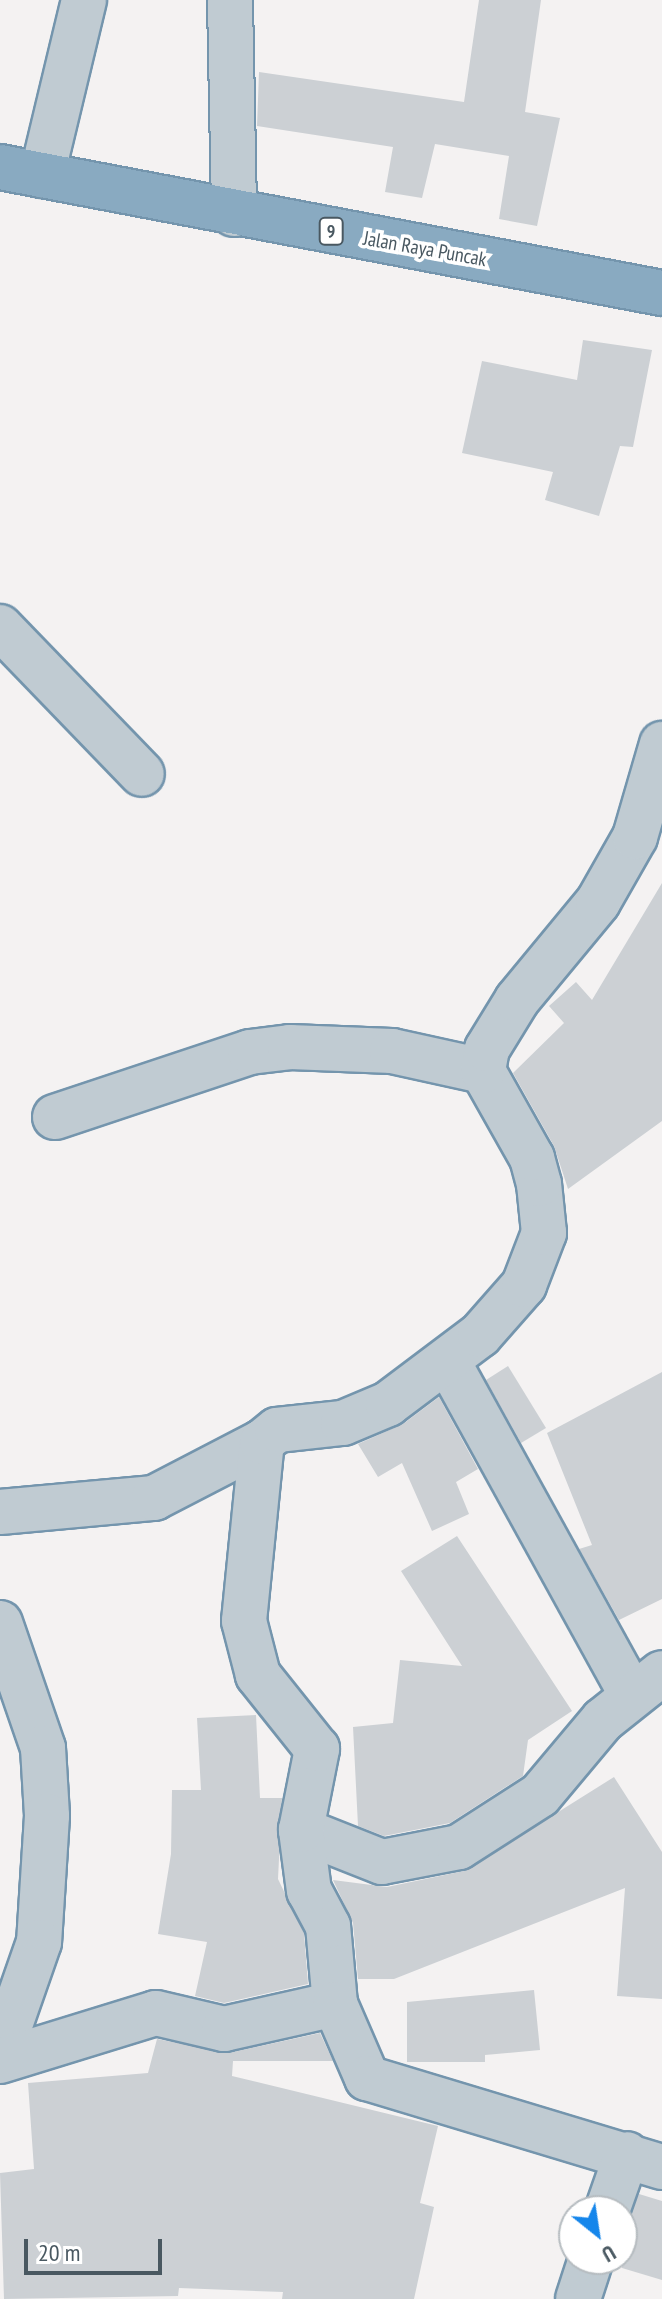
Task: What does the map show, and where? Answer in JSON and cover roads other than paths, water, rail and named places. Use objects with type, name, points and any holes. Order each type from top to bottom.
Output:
[{"type":"highway","name":"Jalan Raya Puncak","points":[[0,167],[234,214],[662,293]]},
{"type":"street","points":[[42,175],[84,0]]},
{"type":"street","points":[[230,0],[234,214]]},
{"type":"street","points":[[0,627],[142,774]]},
{"type":"street","points":[[0,1512],[154,1498],[262,1442],[277,1430],[365,1415],[448,1362],[502,1315],[524,1285],[544,1233],[532,1158],[483,1071],[487,1049],[517,1000],[648,846],[662,744]]},
{"type":"street","points":[[55,1117],[250,1052],[290,1047],[364,1054],[392,1051],[483,1071]]},
{"type":"street","points":[[301,1830],[382,1862],[459,1847],[540,1795],[647,1683],[448,1362]]},
{"type":"street","points":[[262,1442],[244,1621],[263,1683],[316,1744],[318,1758],[301,1830],[309,1891],[328,1926],[335,2004],[367,2078],[644,2161],[619,2195]]},
{"type":"street","points":[[0,1623],[43,1748],[47,1816],[39,1942],[0,2054]]},
{"type":"street","points":[[0,2061],[156,2013],[224,2029],[335,2004]]},
{"type":"street","points":[[578,2299],[586,2275]]}]
